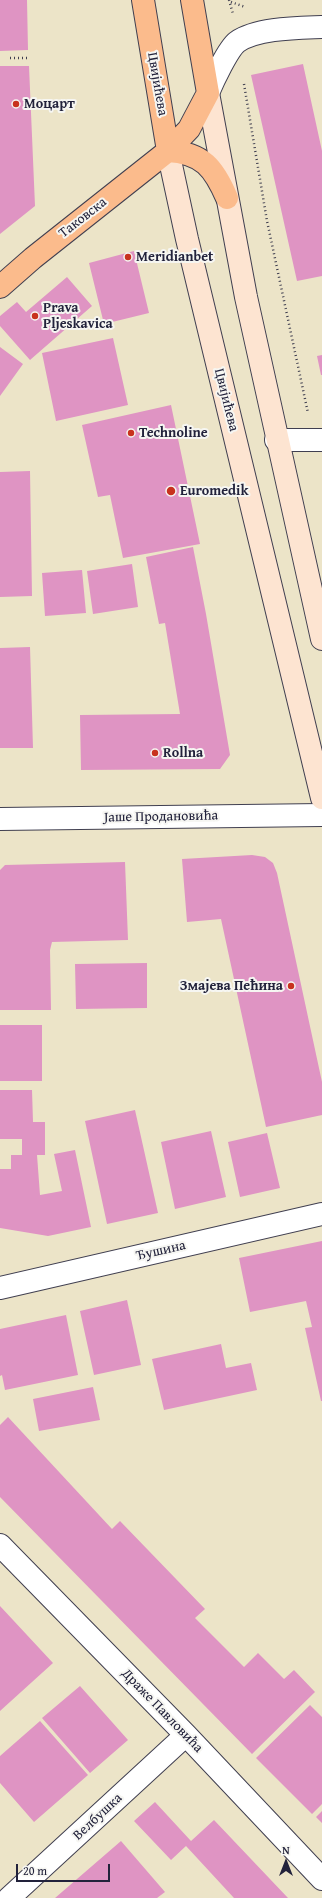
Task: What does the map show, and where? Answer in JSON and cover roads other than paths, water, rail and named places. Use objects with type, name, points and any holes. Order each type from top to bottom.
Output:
[{"type":"main road","name":"Цвијићева","points":[[143,0],[168,151],[187,239],[322,798]]},
{"type":"main road","points":[[192,0],[246,297],[276,440],[322,639]]},
{"type":"main road","name":"Таковска","points":[[0,287],[168,151],[189,129],[208,93]]},
{"type":"main road","points":[[168,151],[179,152],[200,158],[215,174],[227,198]]},
{"type":"street","points":[[208,93],[221,66],[237,42],[264,32],[322,27]]},
{"type":"street","points":[[276,440],[318,440]]},
{"type":"street","name":"Јаше Продановића","points":[[0,819],[322,815]]},
{"type":"street","name":"Ђушина","points":[[0,1288],[322,1214]]},
{"type":"street","name":"Драже Павловића","points":[[0,1545],[186,1735],[322,1879]]},
{"type":"street","name":"Велбушка","points":[[9,1898],[186,1735]]},
{"type":"place","name":"Моцарт","points":[[16,104]]},
{"type":"place","name":"Meridianbet","points":[[128,257]]},
{"type":"place","name":"Prava Pljeskavica","points":[[35,316]]},
{"type":"place","name":"Technoline","points":[[131,433]]},
{"type":"place","name":"Euromedik","points":[[171,491]]},
{"type":"place","name":"Rollna","points":[[155,753]]},
{"type":"place","name":"Змајева Пећина","points":[[291,986]]}]
